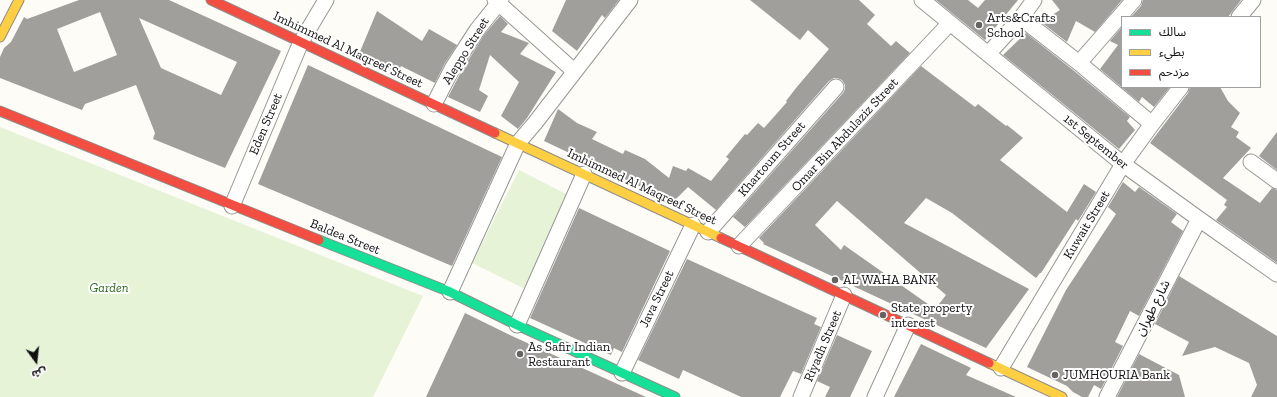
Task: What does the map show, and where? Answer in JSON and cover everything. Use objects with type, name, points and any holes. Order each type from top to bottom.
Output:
[{"type":"street","points":[[0,37],[19,0]]},
{"type":"street","name":"Imhimmed Al Maqreef Street","points":[[211,0],[1001,368],[1041,393],[1062,397]]},
{"type":"street","name":"Eden Street","points":[[232,206],[301,42],[326,0]]},
{"type":"street","points":[[450,292],[518,143],[630,0]]},
{"type":"street","name":"1st September","points":[[922,0],[1123,164],[1277,274]]},
{"type":"street","points":[[988,54],[1034,0]]},
{"type":"street","points":[[1079,63],[1134,0]]},
{"type":"street","points":[[1240,16],[1253,0]]},
{"type":"street","points":[[498,1],[574,71]]},
{"type":"street","name":"Aleppo Street","points":[[434,104],[453,67],[498,1]]},
{"type":"street","points":[[1020,18],[1079,63],[1152,124]]},
{"type":"street","name":"Omar Bin Abdulaziz Street","points":[[739,246],[950,23]]},
{"type":"street","name":"Khartoum Street","points":[[708,232],[836,87]]},
{"type":"street","name":"Kuwait Street","points":[[1001,368],[1123,164],[1180,88]]},
{"type":"street","name":"Baldea Street","points":[[0,111],[232,206],[450,292],[517,325],[675,397]]},
{"type":"street","points":[[1251,162],[1277,181]]},
{"type":"street","points":[[517,325],[584,174]]},
{"type":"street","name":"شارع طهران","points":[[1106,397],[1199,219]]},
{"type":"street","name":"Java Street","points":[[622,373],[693,225]]},
{"type":"street","name":"Riyadh Street","points":[[801,397],[844,295]]},
{"type":"street","points":[[875,397],[908,325]]},
{"type":"green space","name":"Garden","points":[[0,127],[423,296],[373,397],[0,397]]},
{"type":"green space","points":[[519,170],[572,197],[525,289],[472,263]]},
{"type":"building","points":[[79,0],[169,0],[281,51],[225,168],[153,139],[155,133],[136,85],[85,104],[82,110],[0,78],[0,57],[4,48],[11,42],[24,17],[27,19]],"holes":[[[100,12],[117,55],[74,72],[57,29]],[[139,18],[237,62],[221,95],[161,68]]]},
{"type":"building","points":[[566,0],[619,0],[605,18],[602,15],[577,51],[552,31]]},
{"type":"building","points":[[750,0],[859,0],[875,15],[867,24],[891,46],[896,41],[910,53],[745,227],[733,217],[843,93],[845,85],[842,80],[834,78],[829,81],[716,210],[688,187],[673,202],[544,141],[558,109],[577,123],[597,132],[592,139],[623,154],[625,150],[645,159],[669,178],[673,166],[686,171],[688,168],[711,181],[729,159],[726,157],[745,134],[747,135],[758,123],[764,128],[787,102],[786,101],[796,88],[829,49],[808,30],[800,40]]},
{"type":"building","name":"Arts&Crafts School","points":[[936,0],[968,0],[978,8],[985,0],[1018,0],[985,40]]},
{"type":"building","points":[[1052,0],[1122,0],[1095,32],[1076,21],[1067,42],[1041,22],[1060,10]]},
{"type":"building","points":[[1143,0],[1241,0],[1229,16],[1132,16],[1141,6]]},
{"type":"building","points":[[377,11],[422,41],[429,29],[457,45],[445,63],[435,83],[401,66],[398,73],[359,54]]},
{"type":"building","points":[[500,16],[508,24],[501,32],[529,43],[520,54],[556,72],[527,118],[518,129],[501,116],[519,82],[490,55],[479,90],[488,96],[480,112],[448,97],[461,72],[484,35]]},
{"type":"building","points":[[1121,28],[1121,87],[1100,69],[1118,45],[1110,41]]},
{"type":"building","points":[[1026,33],[1130,117],[1127,121],[1135,130],[1119,149],[1003,55]]},
{"type":"building","points":[[308,65],[502,157],[452,266],[258,184]]},
{"type":"building","points":[[921,66],[975,107],[978,104],[1023,138],[1000,160],[1067,212],[1084,184],[1096,192],[1078,221],[1076,219],[1041,273],[1036,278],[952,213],[926,198],[904,223],[1029,289],[986,348],[763,244],[764,243],[759,238]],"holes":[[[837,201],[946,295],[935,309],[844,245],[841,250],[815,225]]]},
{"type":"building","points":[[1122,88],[1169,88],[1154,107],[1142,97],[1139,102]]},
{"type":"building","points":[[1190,88],[1221,88],[1228,101],[1240,113],[1231,127],[1239,132],[1236,137],[1251,148],[1223,178],[1260,203],[1272,188],[1277,190],[1277,263],[1216,220],[1227,207],[1224,205],[1227,200],[1150,143],[1188,93]]},
{"type":"building","points":[[1277,132],[1277,170],[1259,156]]},
{"type":"building","points":[[1123,182],[1135,192],[1139,187],[1177,214],[1171,222],[1183,231],[1139,316],[1130,311],[1115,342],[1123,346],[1101,389],[1094,385],[1088,397],[1082,397],[1073,392],[1067,386],[1027,367],[1066,290],[1116,214],[1108,207]]},
{"type":"building","points":[[579,208],[670,251],[622,352],[614,348],[611,355],[530,318]]},
{"type":"building","points":[[687,259],[817,318],[814,324],[821,327],[801,374],[793,371],[780,397],[741,397],[683,370],[679,379],[638,360]]},
{"type":"building","points":[[1179,276],[1277,336],[1277,397],[1251,397],[1257,385],[1249,363],[1215,347],[1182,356],[1189,342],[1155,324]]},
{"type":"building","points":[[465,313],[512,336],[646,397],[426,397]]},
{"type":"building","points":[[837,335],[872,351],[850,397],[825,397],[830,387],[817,381]]},
{"type":"building","points":[[921,344],[971,368],[966,375],[1016,397],[894,397]]},
{"type":"building","points":[[1139,354],[1179,375],[1185,397],[1117,397]]},
{"type":"traffic: fast","points":[[319,240],[450,292],[517,325],[675,397]]},
{"type":"traffic: slow","points":[[0,37],[19,0]]},
{"type":"traffic: slow","points":[[495,133],[721,238]]},
{"type":"traffic: slow","points":[[989,363],[1062,397]]},
{"type":"traffic: jam","points":[[211,0],[495,133]]},
{"type":"traffic: jam","points":[[0,111],[319,240]]},
{"type":"traffic: jam","points":[[721,238],[989,363]]},
{"type":"place","name":"Arts&Crafts School","points":[[979,25]]},
{"type":"place","name":"AL WAHA BANK","points":[[835,280]]},
{"type":"place","name":"State property interest","points":[[883,315]]},
{"type":"place","name":"As Safir Indian Restaurant","points":[[520,354]]},
{"type":"place","name":"JUMHOURIA Bank","points":[[1055,375]]}]
